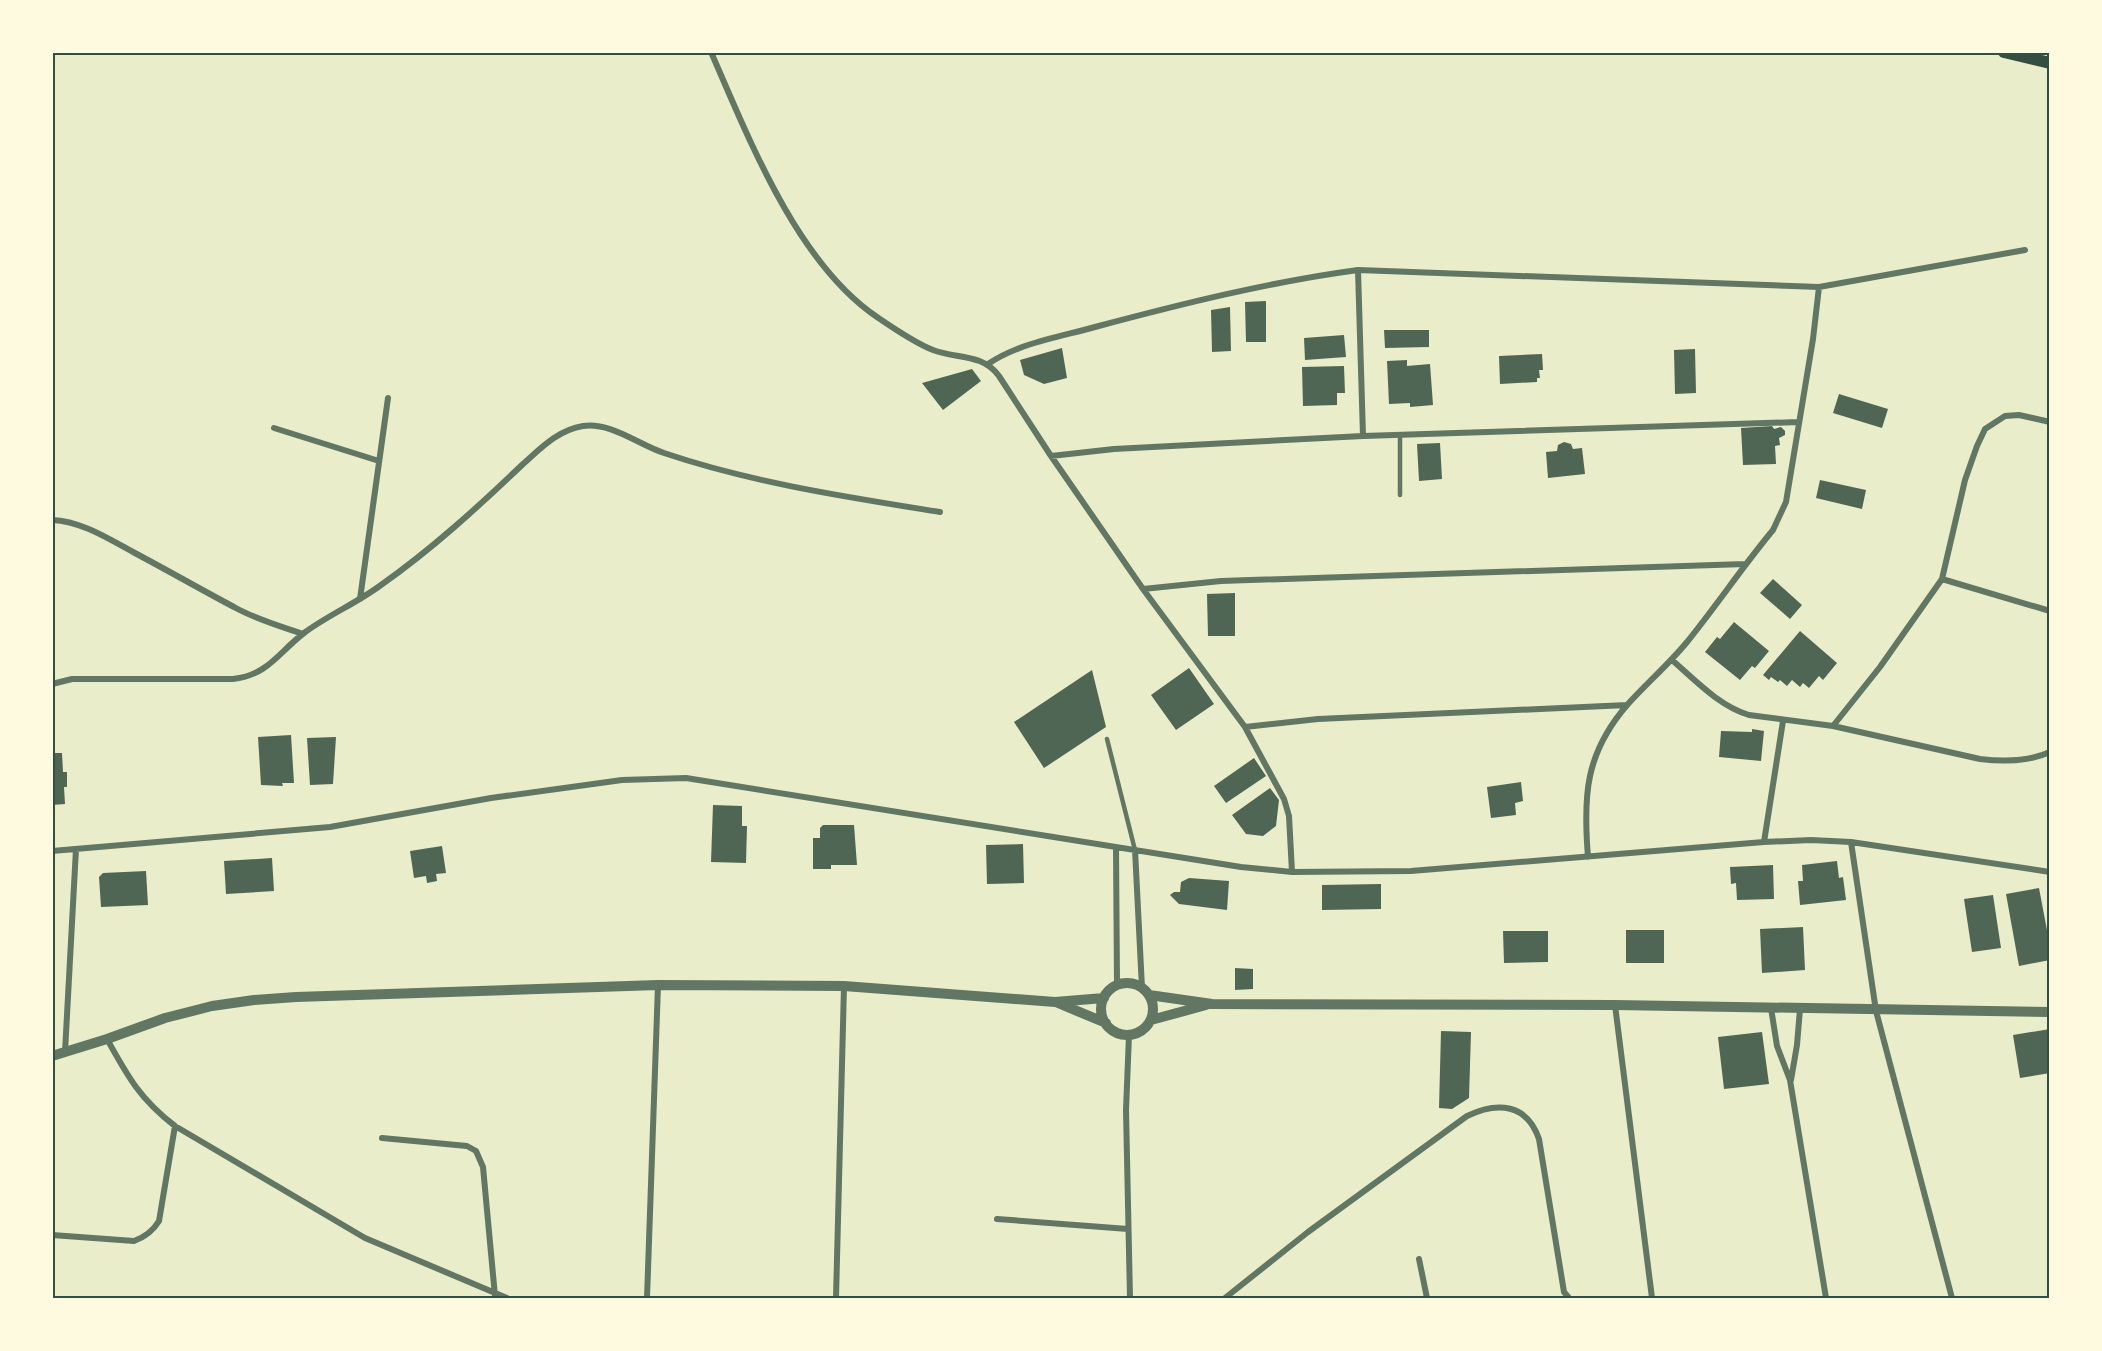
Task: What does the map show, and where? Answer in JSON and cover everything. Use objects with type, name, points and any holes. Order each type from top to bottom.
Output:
[{"type":"main road","points":[[2004,52],[2049,63]]},
{"type":"street","points":[[711,52],[771,182],[798,230],[834,279],[854,301],[923,345],[943,353],[973,358],[988,364],[999,376],[1143,589],[1245,727],[1284,799],[1289,816],[1292,872]]},
{"type":"street","points":[[988,364],[1018,348],[1166,308],[1310,276],[1358,270],[1819,287],[2025,250]]},
{"type":"street","points":[[1358,270],[1363,436]]},
{"type":"street","points":[[1588,857],[1586,796],[1597,751],[1627,705],[1672,660],[1773,530],[1786,502],[1813,339],[1819,287]]},
{"type":"street","points":[[360,599],[388,398]]},
{"type":"street","points":[[1833,726],[1880,667],[1942,579],[1965,480],[1985,429],[2005,416],[2019,415],[2049,423]]},
{"type":"street","points":[[1051,456],[1114,449],[1363,436],[1798,422]]},
{"type":"street","points":[[52,684],[72,679],[242,678],[254,675],[303,634],[360,599],[433,546],[545,444],[567,429],[586,426],[603,427],[662,453],[735,473],[810,491],[940,512]]},
{"type":"street","points":[[274,428],[379,461]]},
{"type":"street","points":[[52,520],[78,525],[96,532],[197,585],[236,609],[303,634]]},
{"type":"street","points":[[1143,589],[1243,580],[1745,564]]},
{"type":"street","points":[[1942,579],[2049,611]]},
{"type":"street","points":[[1672,660],[1729,707],[1749,715],[1833,726],[1980,759],[2000,761],[2030,758],[2049,752]]},
{"type":"street","points":[[1245,727],[1318,719],[1627,705]]},
{"type":"street","points":[[1764,842],[1783,721]]},
{"type":"street","points":[[52,851],[330,827],[491,798],[611,781],[686,778],[1241,867],[1292,872],[1411,871],[1811,840],[1851,842],[2049,872]]},
{"type":"street","points":[[1851,842],[1876,1011],[1952,1299]]},
{"type":"street","points":[[1116,847],[1117,986]]},
{"type":"street","points":[[65,1052],[76,849]]},
{"type":"street","points":[[1136,850],[1146,991],[1153,1002],[1151,1020]]},
{"type":"street","points":[[1106,1023],[1102,1006],[1104,998],[1109,990],[1125,983],[1134,984],[1146,991],[1212,1004],[1615,1005],[2049,1012]]},
{"type":"street","points":[[52,1056],[165,1018],[212,1006],[254,1000],[658,986],[844,986],[1055,1002],[1104,998]]},
{"type":"street","points":[[647,1299],[658,986]]},
{"type":"street","points":[[836,1299],[844,986]]},
{"type":"street","points":[[1055,1002],[1106,1023],[1112,1030],[1129,1035],[1138,1032],[1151,1020],[1212,1004]]},
{"type":"street","points":[[1615,1005],[1652,1298],[1647,1299]]},
{"type":"street","points":[[1771,1008],[1777,1046],[1790,1080],[1826,1299]]},
{"type":"street","points":[[1790,1080],[1797,1045],[1800,1009]]},
{"type":"street","points":[[1129,1035],[1126,1110],[1130,1299]]},
{"type":"street","points":[[107,1039],[138,1092],[157,1112],[175,1126],[365,1238],[494,1297],[507,1299]]},
{"type":"street","points":[[1225,1299],[1308,1232],[1467,1116],[1479,1110],[1508,1108],[1524,1114],[1536,1129],[1564,1292],[1569,1299]]},
{"type":"street","points":[[52,1235],[134,1241],[144,1237],[159,1221],[175,1126]]},
{"type":"street","points":[[382,1138],[467,1146],[476,1151],[483,1167],[494,1297]]},
{"type":"street","points":[[997,1219],[1128,1229]]},
{"type":"street","points":[[1419,1259],[1427,1299]]},
{"type":"lane","points":[[1400,495],[1401,436]]},
{"type":"lane","points":[[1107,739],[1136,850]]},
{"type":"building","points":[[1266,301],[1266,342],[1246,342],[1245,302]]},
{"type":"building","points":[[1230,307],[1231,351],[1212,352],[1211,310]]},
{"type":"building","points":[[1384,330],[1429,330],[1429,347],[1385,348]]},
{"type":"building","points":[[1344,335],[1346,357],[1305,360],[1304,338]]},
{"type":"building","points":[[1062,348],[1067,378],[1044,384],[1024,375],[1020,360]]},
{"type":"building","points":[[1695,349],[1696,393],[1675,394],[1674,350]]},
{"type":"building","points":[[1542,354],[1543,370],[1539,370],[1540,378],[1537,378],[1537,382],[1500,384],[1499,356]]},
{"type":"building","points":[[1407,360],[1407,366],[1430,364],[1433,405],[1410,407],[1410,403],[1389,404],[1387,361]]},
{"type":"building","points":[[1344,366],[1345,393],[1337,393],[1337,405],[1303,406],[1302,367]]},
{"type":"building","points":[[972,369],[981,381],[943,410],[922,383]]},
{"type":"building","points":[[1839,394],[1888,409],[1882,428],[1833,413]]},
{"type":"building","points":[[1772,426],[1774,429],[1781,427],[1785,431],[1785,435],[1779,438],[1780,445],[1775,446],[1776,464],[1743,465],[1741,428]]},
{"type":"building","points":[[1564,442],[1571,444],[1573,449],[1582,448],[1585,474],[1548,478],[1546,452],[1557,451],[1558,445]]},
{"type":"building","points":[[1440,443],[1442,479],[1419,481],[1417,444]]},
{"type":"building","points":[[1820,480],[1866,490],[1862,509],[1816,498]]},
{"type":"building","points":[[1773,579],[1802,605],[1790,619],[1760,593]]},
{"type":"building","points":[[1235,593],[1235,636],[1208,636],[1207,594]]},
{"type":"building","points":[[1734,622],[1769,651],[1755,668],[1752,666],[1740,680],[1705,652]]},
{"type":"building","points":[[1800,631],[1837,663],[1823,680],[1819,676],[1809,688],[1803,683],[1800,687],[1792,680],[1787,686],[1771,677],[1769,680],[1763,675]]},
{"type":"building","points":[[1189,668],[1214,704],[1176,730],[1151,695]]},
{"type":"building","points":[[1092,670],[1106,727],[1044,768],[1014,722]]},
{"type":"building","points":[[1752,729],[1764,731],[1761,761],[1719,757],[1721,731],[1752,732]]},
{"type":"building","points":[[291,735],[294,783],[282,783],[283,786],[261,785],[258,737]]},
{"type":"building","points":[[336,737],[333,784],[310,785],[307,738]]},
{"type":"building","points":[[52,753],[62,753],[63,772],[67,772],[67,787],[64,787],[65,804],[52,805]]},
{"type":"building","points":[[1254,758],[1266,776],[1226,803],[1214,786]]},
{"type":"building","points":[[1521,782],[1523,801],[1515,803],[1516,815],[1491,818],[1487,787]]},
{"type":"building","points":[[1270,788],[1279,800],[1276,826],[1263,836],[1246,834],[1232,815]]},
{"type":"building","points":[[713,805],[742,806],[742,826],[747,826],[746,863],[711,862]]},
{"type":"building","points":[[823,825],[854,825],[857,865],[831,865],[831,869],[813,869],[813,838],[820,838],[820,828]]},
{"type":"building","points":[[1023,844],[1024,883],[987,884],[986,845]]},
{"type":"building","points":[[442,846],[446,873],[436,874],[437,881],[427,883],[426,876],[414,878],[410,851]]},
{"type":"building","points":[[272,858],[274,891],[226,894],[224,861]]},
{"type":"building","points":[[1837,861],[1839,878],[1843,877],[1846,900],[1800,905],[1798,881],[1803,881],[1802,865]]},
{"type":"building","points":[[1773,865],[1774,899],[1737,900],[1736,883],[1731,884],[1730,867]]},
{"type":"building","points":[[146,871],[148,905],[101,907],[99,877],[103,873]]},
{"type":"building","points":[[1189,878],[1229,881],[1227,910],[1179,904],[1170,895],[1180,892],[1181,882]]},
{"type":"building","points":[[1381,884],[1381,909],[1322,910],[1322,885]]},
{"type":"building","points":[[2039,888],[2050,946],[2050,960],[2019,966],[2006,894]]},
{"type":"building","points":[[1993,895],[2001,948],[1972,952],[1964,899]]},
{"type":"building","points":[[1803,927],[1805,970],[1762,973],[1760,929]]},
{"type":"building","points":[[1626,930],[1664,930],[1664,963],[1626,963]]},
{"type":"building","points":[[1503,931],[1548,931],[1548,962],[1504,963]]},
{"type":"building","points":[[1235,968],[1253,969],[1253,989],[1235,990]]},
{"type":"building","points":[[2050,1029],[2050,1073],[2020,1078],[2013,1035]]},
{"type":"building","points":[[1441,1031],[1471,1032],[1469,1098],[1452,1109],[1439,1108]]},
{"type":"building","points":[[1762,1032],[1769,1084],[1724,1089],[1718,1037]]}]
